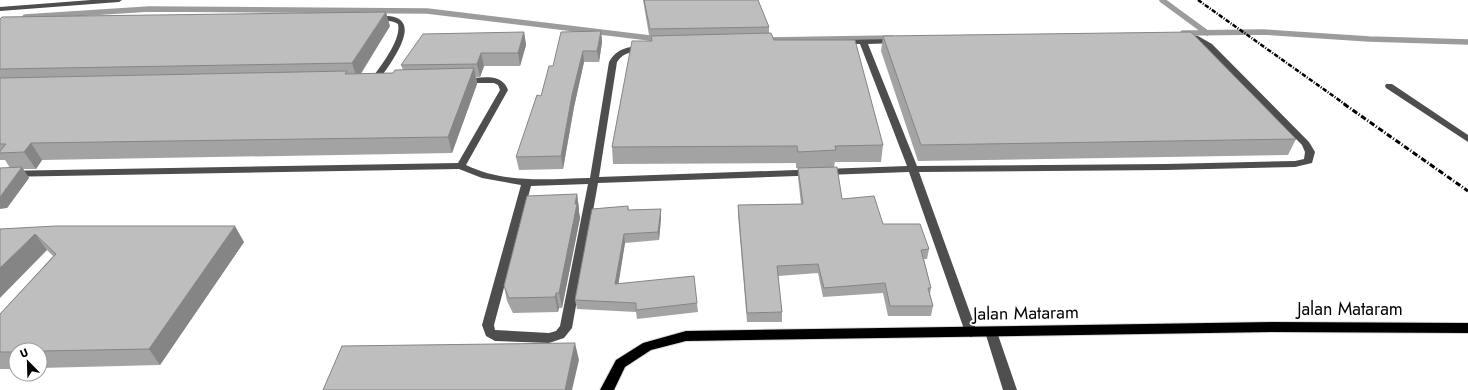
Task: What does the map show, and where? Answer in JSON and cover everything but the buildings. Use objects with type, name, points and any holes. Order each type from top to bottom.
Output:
[{"type":"main road","name":"Jalan Mataram","points":[[607,390],[620,364],[647,346],[686,336],[1272,327],[1468,328]]},
{"type":"street","points":[[0,9],[119,0]]},
{"type":"street","points":[[366,19],[398,20],[404,30],[401,38],[372,83]]},
{"type":"street","points":[[0,174],[461,166],[478,175],[488,178],[527,183],[913,170],[1295,164],[1309,161],[1310,152],[1306,144],[1209,46],[1195,38],[1176,35]]},
{"type":"street","points":[[832,43],[902,41]]},
{"type":"street","points":[[864,42],[913,170],[971,332]]},
{"type":"street","points":[[527,183],[488,325],[490,333],[495,336],[549,338],[560,335],[566,328],[594,180],[613,62],[620,53],[629,50],[652,48]]},
{"type":"street","points":[[456,81],[496,80],[502,84],[504,90],[461,166]]},
{"type":"street","points":[[1389,86],[1468,139]]},
{"type":"street","points":[[991,332],[1010,390]]},
{"type":"waterway","points":[[1162,0],[1207,33]]},
{"type":"waterway","points":[[25,17],[149,9],[427,11],[658,39]]},
{"type":"waterway","points":[[1207,33],[1263,32],[1369,39],[1468,42]]},
{"type":"waterway","points":[[1183,33],[1207,33]]},
{"type":"waterway","points":[[767,40],[892,38]]},
{"type":"railway","points":[[1198,0],[1346,105]]},
{"type":"railway","points":[[1344,104],[1468,191]]}]
